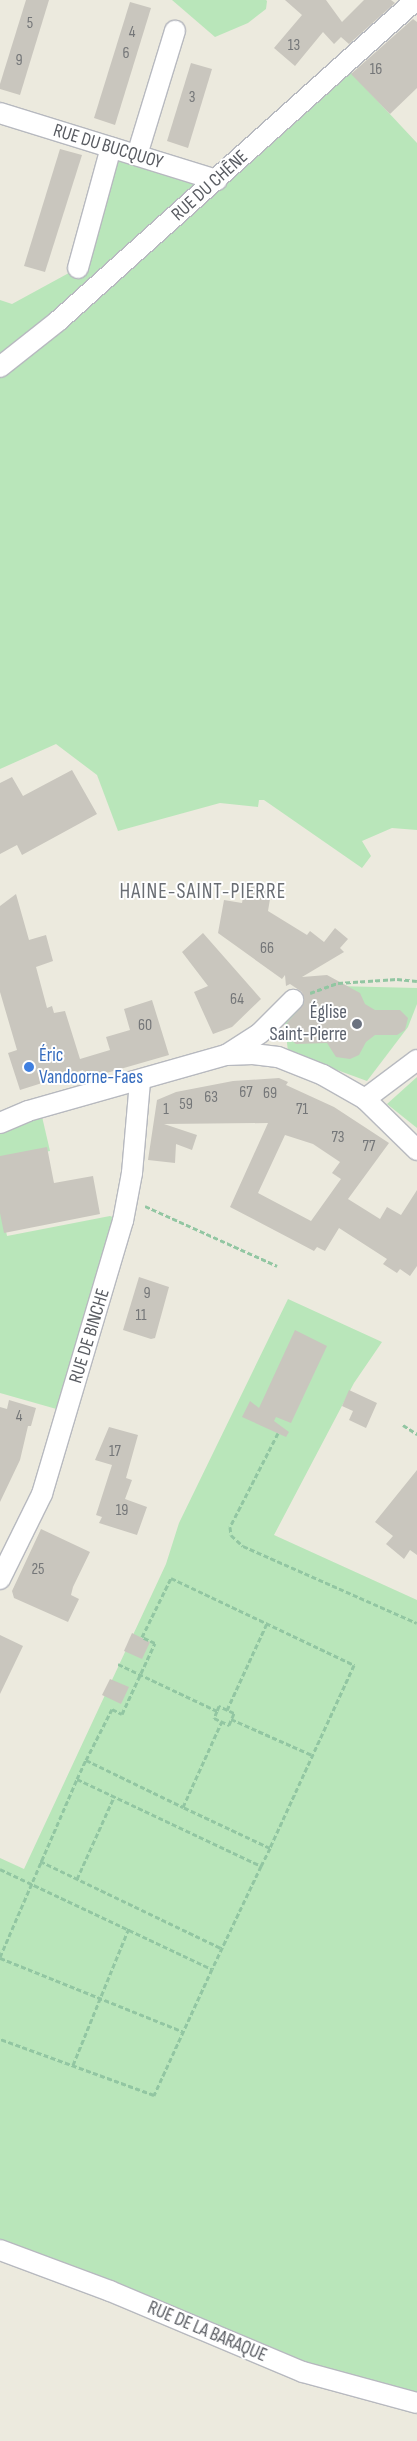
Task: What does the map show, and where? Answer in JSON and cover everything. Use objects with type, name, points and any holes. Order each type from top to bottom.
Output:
[{"type":"street","name":"RUE DU CHÊNE","points":[[0,367],[58,321],[416,0]]},
{"type":"street","points":[[137,155],[175,31]]},
{"type":"street","name":"RUE DU BUCQUOY","points":[[0,113],[217,180]]},
{"type":"street","points":[[78,268],[111,148]]},
{"type":"street","points":[[0,1123],[28,1111],[140,1081],[226,1055],[260,1033],[293,1000]]},
{"type":"street","points":[[226,1055],[278,1057],[323,1075],[365,1099],[417,1150]]},
{"type":"street","points":[[365,1099],[417,1060]]},
{"type":"street","name":"RUE DE BINCHE","points":[[0,1579],[42,1494],[128,1198],[140,1081]]},
{"type":"street","name":"RUE DE LA BARAQUE","points":[[0,2250],[110,2291],[303,2372],[417,2403]]},
{"type":"path","points":[[293,1000],[338,983],[397,979],[417,981]]},
{"type":"path","points":[[128,1198],[277,1266]]},
{"type":"path","points":[[403,1425],[417,1434]]},
{"type":"path","points":[[278,1434],[230,1527],[231,1535],[243,1546],[417,1623]]},
{"type":"path","points":[[0,2039],[154,2095],[182,2031],[270,1848],[354,1665],[171,1578],[142,1637],[155,1643],[122,1714],[112,1710],[86,1760],[30,1883],[0,1957],[182,2031]]},
{"type":"path","points":[[227,1710],[267,1623]]},
{"type":"path","points":[[118,1664],[217,1711]]},
{"type":"path","points":[[219,1706],[227,1710],[234,1713],[229,1725],[214,1718],[219,1706]]},
{"type":"path","points":[[231,1719],[312,1755]]},
{"type":"path","points":[[183,1807],[222,1721]]},
{"type":"path","points":[[86,1760],[270,1848]]},
{"type":"path","points":[[77,1779],[261,1866]]},
{"type":"path","points":[[76,1879],[114,1797]]},
{"type":"path","points":[[40,1861],[221,1948]]},
{"type":"path","points":[[0,1869],[129,1928],[212,1969]]},
{"type":"path","points":[[73,2065],[129,1928]]},
{"type":"green space","points":[[172,0],[267,1],[266,9],[248,23],[215,37]]},
{"type":"green space","points":[[344,65],[417,143],[417,830],[392,828],[362,841],[371,856],[362,868],[264,800],[259,800],[258,807],[220,803],[118,831],[97,775],[56,744],[0,769],[0,300],[12,304],[78,268],[111,147],[217,180]]},
{"type":"green space","points":[[336,986],[417,988],[417,1004],[408,1027],[367,1081],[288,1052],[284,1015],[298,1003]]},
{"type":"green space","points":[[417,1077],[417,1128],[387,1104]]},
{"type":"green space","points":[[40,1108],[50,1151],[0,1160],[0,1123]]},
{"type":"green space","points":[[0,1200],[7,1236],[110,1216],[123,1221],[67,1412],[0,1393]]},
{"type":"green space","points":[[288,1299],[382,1342],[354,1383],[274,1535],[417,1600],[417,2403],[380,2395],[0,2250],[0,1858],[24,1869],[166,1564],[179,1523]]},
{"type":"building","points":[[26,0],[49,0],[20,95],[0,89],[0,84]]},
{"type":"building","points":[[285,0],[326,0],[342,22],[364,0],[391,0],[395,3],[349,44],[341,37],[334,44],[323,32],[295,66],[274,48],[302,15]]},
{"type":"building","points":[[130,2],[151,8],[115,125],[94,118]]},
{"type":"building","points":[[413,19],[417,22],[417,88],[390,114],[351,74]]},
{"type":"building","points":[[191,63],[212,69],[188,148],[167,141]]},
{"type":"building","points":[[60,149],[82,155],[45,272],[24,266]]},
{"type":"building","points":[[72,770],[97,814],[22,855],[17,845],[0,854],[0,783],[12,777],[23,796]]},
{"type":"building","points":[[246,881],[272,887],[268,911],[307,935],[310,931],[324,942],[335,928],[348,939],[340,948],[344,952],[302,977],[327,975],[360,993],[365,1004],[375,1010],[400,1010],[408,1018],[405,1030],[397,1035],[375,1035],[366,1042],[359,1055],[350,1059],[336,1057],[327,1043],[296,1044],[292,1041],[288,1036],[287,1023],[304,1004],[302,992],[290,984],[286,986],[285,975],[282,979],[218,933],[224,900],[242,903]]},
{"type":"building","points":[[16,894],[29,940],[46,935],[53,961],[36,967],[47,1008],[52,1006],[54,1013],[65,1011],[80,1059],[110,1050],[106,1037],[130,1030],[124,1009],[152,1000],[169,1055],[96,1076],[94,1072],[85,1075],[83,1070],[20,1090],[8,1053],[17,1050],[0,992],[0,906]]},
{"type":"building","points":[[203,933],[261,999],[232,1027],[213,1034],[194,992],[208,986],[182,952]]},
{"type":"building","points":[[279,1078],[288,1082],[286,1085],[334,1107],[389,1143],[348,1199],[380,1219],[387,1207],[401,1215],[417,1190],[417,1266],[410,1276],[400,1269],[397,1273],[383,1264],[387,1259],[339,1228],[325,1251],[317,1247],[314,1251],[230,1207],[268,1123],[164,1124],[197,1135],[192,1150],[176,1144],[175,1163],[148,1160],[157,1100],[176,1092],[233,1081]],"holes":[[[285,1135],[313,1144],[340,1162],[332,1173],[341,1179],[311,1221],[258,1193]]]},
{"type":"building","points":[[47,1147],[54,1183],[93,1176],[100,1214],[4,1233],[0,1213],[0,1156]]},
{"type":"building","points":[[139,1277],[169,1287],[155,1338],[151,1339],[123,1330]]},
{"type":"building","points":[[295,1330],[327,1346],[291,1423],[276,1417],[274,1421],[289,1432],[286,1437],[242,1417],[250,1401],[259,1408]]},
{"type":"building","points":[[349,1390],[377,1403],[366,1428],[349,1420],[353,1411],[342,1406]]},
{"type":"building","points":[[9,1400],[36,1408],[31,1426],[28,1426],[20,1460],[0,1502],[0,1407],[7,1409]]},
{"type":"building","points":[[109,1427],[138,1435],[126,1478],[132,1480],[125,1499],[147,1507],[137,1535],[99,1523],[102,1517],[96,1515],[112,1465],[95,1460]]},
{"type":"building","points":[[417,1470],[417,1555],[410,1550],[404,1559],[386,1544],[393,1536],[375,1522]]},
{"type":"building","points":[[41,1529],[90,1552],[73,1587],[71,1595],[79,1599],[68,1622],[14,1598],[12,1591]]},
{"type":"building","points":[[132,1633],[150,1642],[142,1659],[124,1651]]},
{"type":"building","points":[[0,1635],[23,1646],[0,1694]]},
{"type":"building","points":[[110,1679],[129,1687],[121,1704],[102,1695]]},
{"type":"place","name":"Église Saint-Pierre","points":[[357,1024]]},
{"type":"place","name":"Éric Vandoorne-Faes","points":[[29,1067]]},
{"type":"district","name":"HAINE-SAINT-PIERRE","points":[[203,892]]}]
